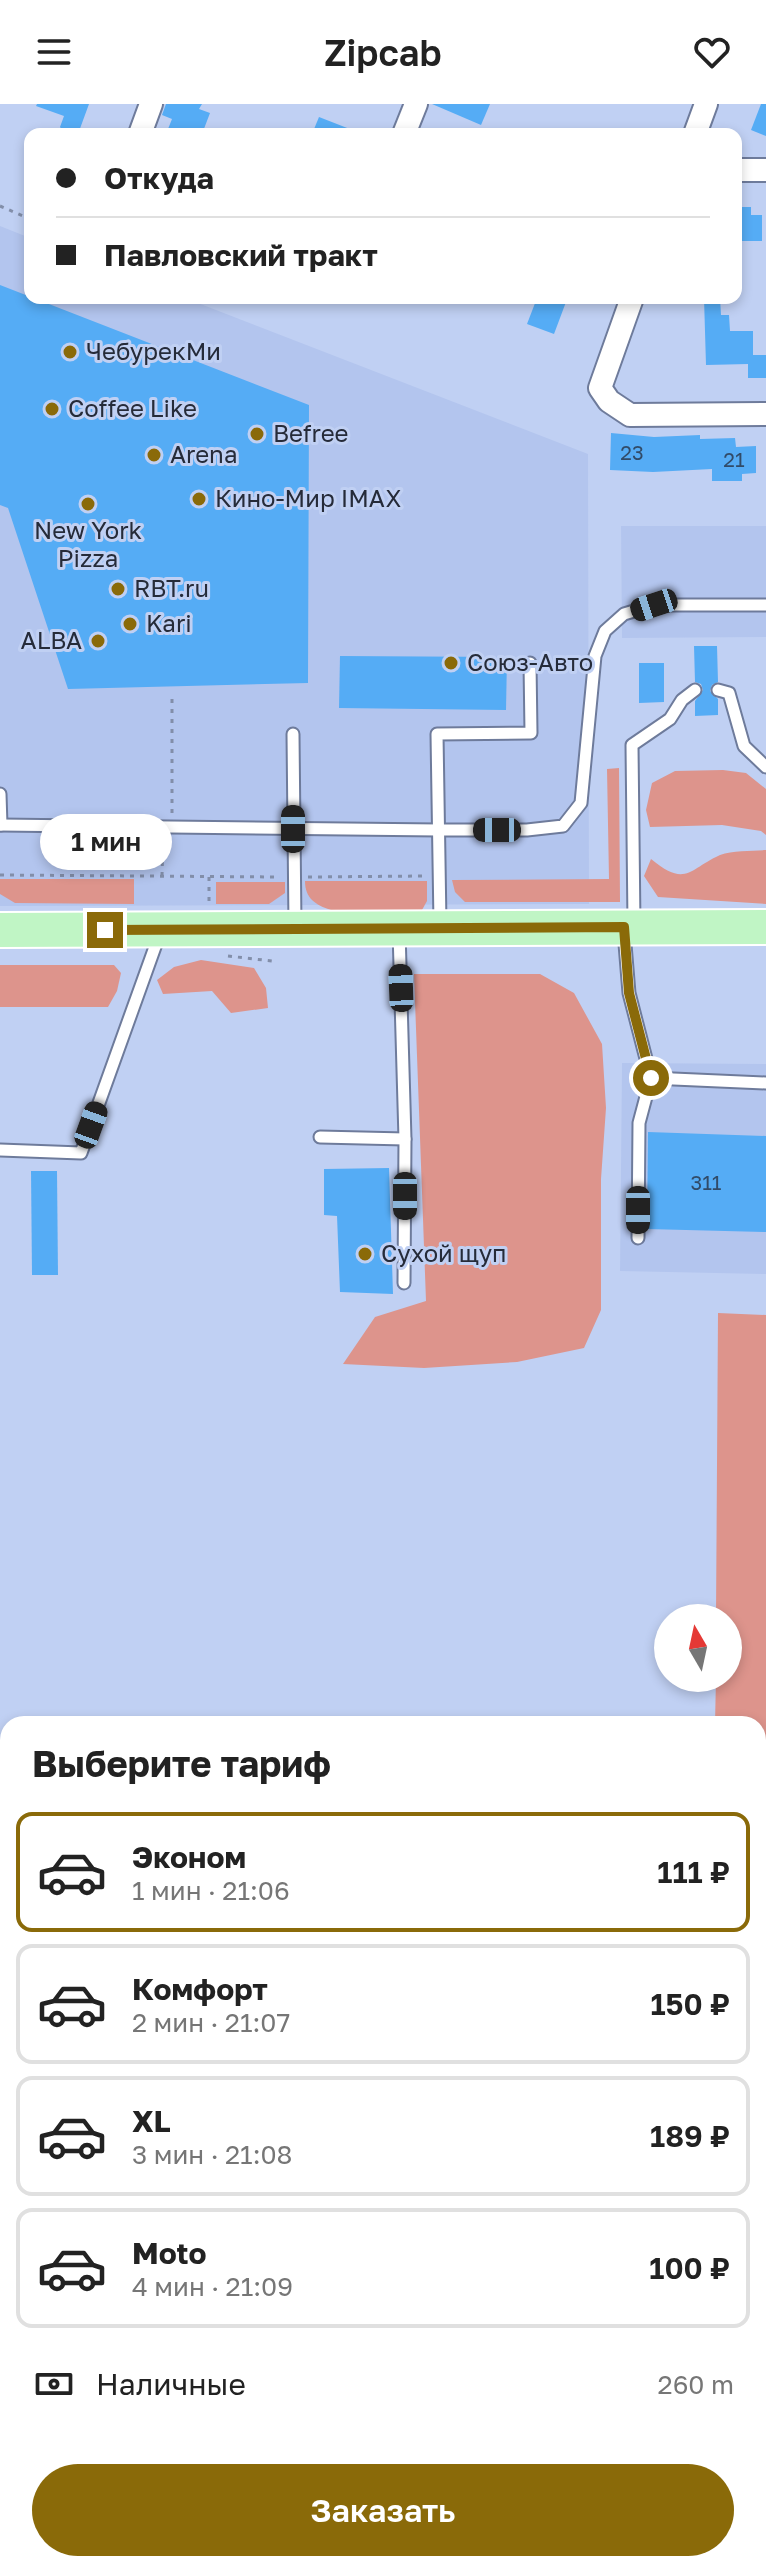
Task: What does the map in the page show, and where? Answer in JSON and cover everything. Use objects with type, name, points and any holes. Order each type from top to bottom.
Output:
[{"type":"main road","points":[[0,930],[766,927]]},
{"type":"street","points":[[142,128],[151,104]]},
{"type":"street","points":[[406,128],[416,104]]},
{"type":"street","points":[[697,128],[706,104]]},
{"type":"street","points":[[742,170],[766,170]]},
{"type":"street","points":[[630,304],[600,388],[609,401],[630,415],[766,414]]},
{"type":"lane","points":[[0,794],[0,825],[439,830],[527,830],[563,826],[581,803],[595,656],[605,631],[624,614],[654,605],[766,605]]},
{"type":"lane","points":[[440,928],[437,734],[531,733],[530,663]]},
{"type":"lane","points":[[638,1238],[639,1123],[651,1078],[629,993],[632,745],[670,719],[682,700],[695,690]]},
{"type":"lane","points":[[718,690],[729,693],[744,746],[766,767]]},
{"type":"lane","points":[[293,734],[295,927]]},
{"type":"lane","points":[[399,928],[405,1139],[404,1283]]},
{"type":"lane","points":[[0,1150],[81,1153],[162,930]]},
{"type":"lane","points":[[651,1078],[766,1083]]},
{"type":"lane","points":[[320,1137],[405,1139]]},
{"type":"path","points":[[0,206],[24,216]]},
{"type":"path","points":[[162,876],[163,832],[172,827],[172,696]]},
{"type":"path","points":[[0,875],[439,876]]},
{"type":"shaded area","points":[[0,226],[24,236],[24,304],[200,304],[588,454],[589,904],[0,906]]},
{"type":"shaded area","points":[[621,526],[766,526],[766,637],[622,638]]},
{"type":"shaded area","points":[[619,768],[620,902],[465,902],[455,892],[452,880],[609,879],[607,769]]},
{"type":"shaded area","points":[[675,771],[746,773],[766,789],[766,835],[761,831],[722,825],[650,827],[646,810],[652,783]]},
{"type":"shaded area","points":[[766,850],[766,904],[658,897],[644,876],[651,859],[672,873],[680,874],[725,853]]},
{"type":"shaded area","points":[[0,879],[134,879],[134,904],[15,903],[0,894]]},
{"type":"shaded area","points":[[305,881],[427,881],[427,901],[422,910],[331,910],[312,900]]},
{"type":"shaded area","points":[[216,882],[285,882],[285,893],[269,904],[216,904]]},
{"type":"shaded area","points":[[201,960],[254,968],[266,988],[268,1008],[231,1013],[212,991],[163,994],[157,980],[174,967]]},
{"type":"shaded area","points":[[0,965],[114,965],[121,973],[117,991],[108,1007],[0,1007]]},
{"type":"shaded area","points":[[414,974],[540,974],[574,993],[602,1044],[606,1108],[601,1179],[601,1310],[584,1348],[517,1362],[424,1368],[343,1364],[375,1317],[426,1301]]},
{"type":"shaded area","points":[[622,1063],[766,1064],[766,1274],[620,1271]]},
{"type":"shaded area","points":[[718,1313],[766,1315],[766,1716],[715,1716],[716,1692],[742,1692],[742,1604],[716,1604]]},
{"type":"building","points":[[89,104],[80,128],[61,128],[64,116],[36,106]]},
{"type":"building","points":[[166,104],[202,104],[199,109],[210,113],[204,128],[168,128],[172,119],[162,115]]},
{"type":"building","points":[[432,104],[490,104],[481,125]]},
{"type":"building","points":[[761,104],[766,104],[766,136],[751,130]]},
{"type":"building","points":[[319,117],[347,128],[314,128]]},
{"type":"building","points":[[742,207],[751,207],[751,215],[762,215],[762,241],[742,241]]},
{"type":"building","name":"Arena","points":[[0,285],[24,294],[24,304],[49,304],[309,405],[308,683],[68,689],[8,508],[0,505]]},
{"type":"building","points":[[535,304],[565,304],[554,334],[527,324]]},
{"type":"building","points":[[704,304],[720,304],[721,315],[729,315],[730,331],[753,331],[753,355],[766,355],[766,378],[748,378],[748,364],[706,365]]},
{"type":"building","points":[[611,433],[654,437],[700,435],[700,439],[735,438],[736,447],[756,446],[756,473],[742,474],[742,481],[712,481],[712,469],[653,472],[610,470]]},
{"type":"building","points":[[694,646],[717,646],[718,682],[712,685],[710,691],[718,699],[718,715],[695,716],[695,701],[703,690],[701,684],[695,682]]},
{"type":"building","points":[[340,656],[507,657],[506,710],[339,708]]},
{"type":"building","points":[[639,663],[664,663],[664,702],[639,703]]},
{"type":"building","points":[[648,1132],[766,1136],[766,1232],[647,1229]]},
{"type":"building","name":"Сухой щуп","points":[[389,1168],[393,1294],[340,1292],[337,1216],[324,1215],[324,1169]]},
{"type":"building","points":[[31,1171],[57,1171],[58,1275],[32,1275]]},
{"type":"place","name":"ЧебурекМи","points":[[70,352]]},
{"type":"place","name":"Coffee Like","points":[[52,409]]},
{"type":"place","name":"Befree","points":[[257,434]]},
{"type":"place","name":"Arena","points":[[154,455]]},
{"type":"place","name":"Кино-Мир IMAX","points":[[199,499]]},
{"type":"place","name":"New York Pizza","points":[[88,504]]},
{"type":"place","name":"RBT.ru","points":[[118,589]]},
{"type":"place","name":"Kari","points":[[130,624]]},
{"type":"place","name":"ALBA","points":[[98,641]]},
{"type":"place","name":"Союз-Авто","points":[[451,663]]},
{"type":"place","name":"Сухой щуп","points":[[365,1254]]},
{"type":"route","points":[[105,930],[624,927],[629,993],[651,1078]]}]
